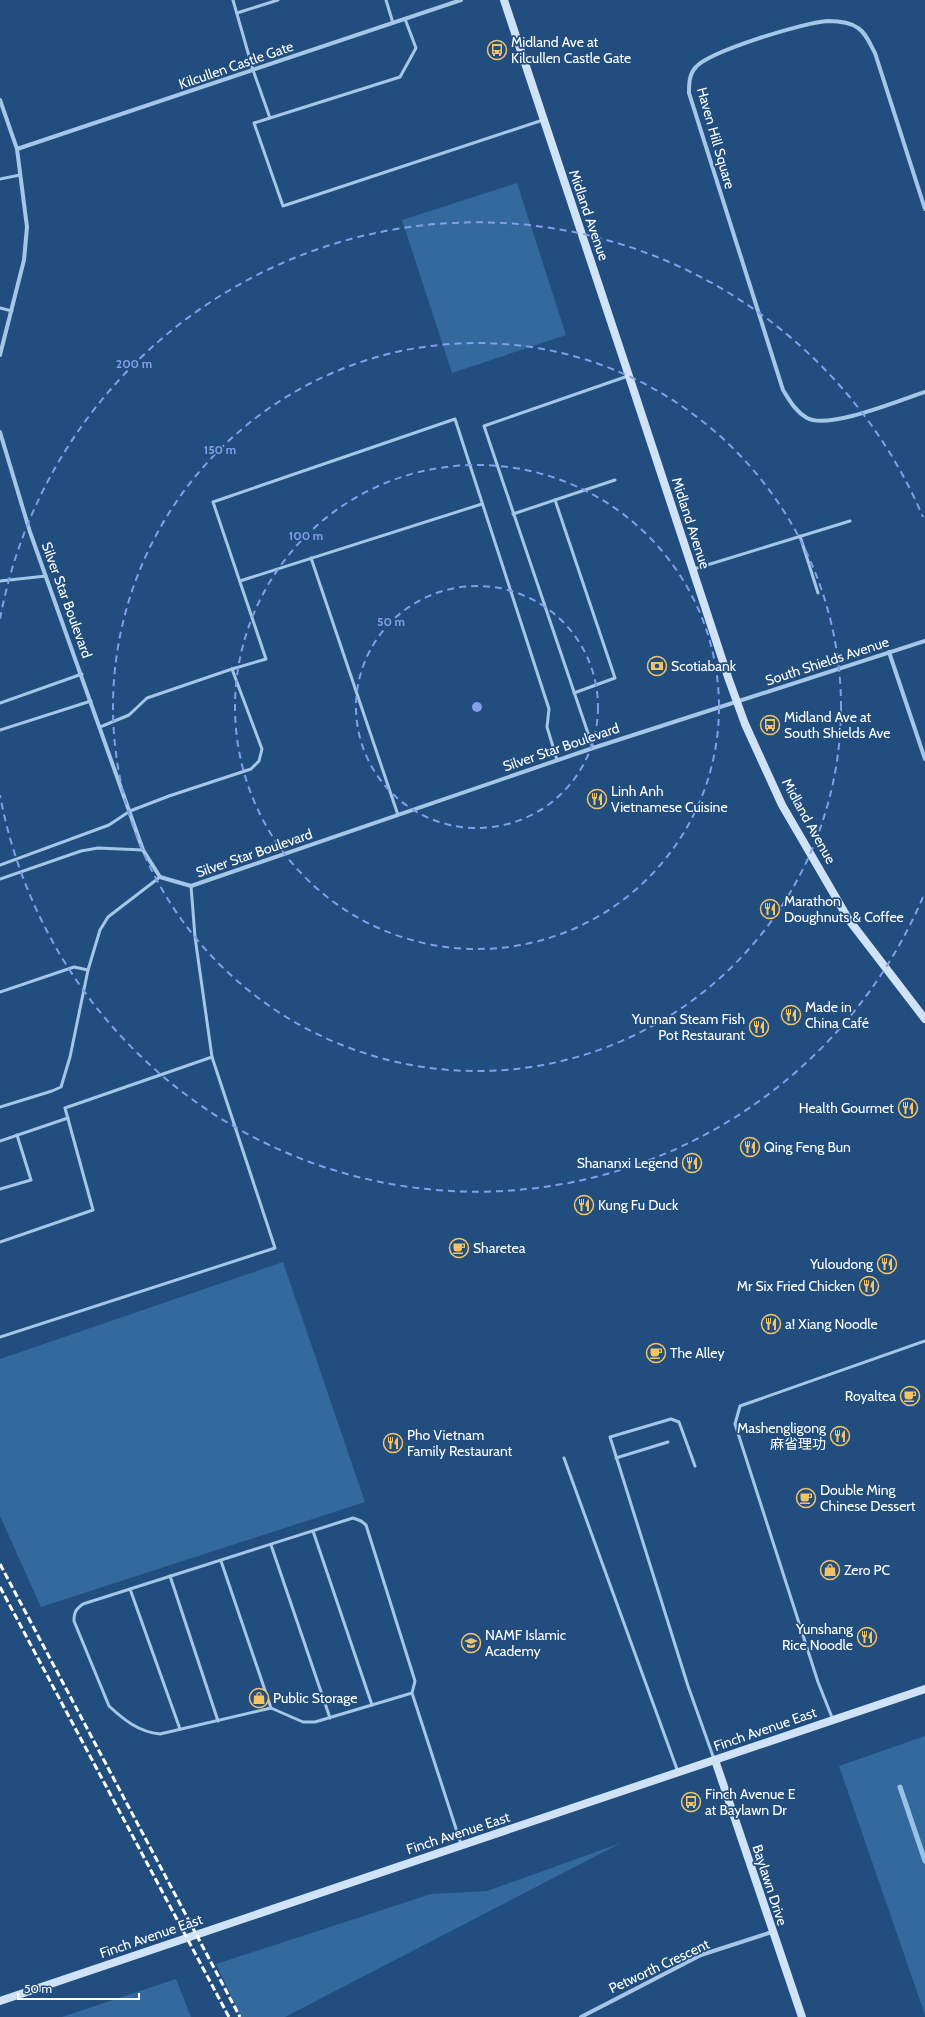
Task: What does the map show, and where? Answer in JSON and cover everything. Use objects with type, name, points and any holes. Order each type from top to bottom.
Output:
[{"type":"main road","name":"Midland Avenue","points":[[504,0],[737,702],[782,805],[849,920],[925,1019]]},
{"type":"main road","name":"Finch Avenue East","points":[[0,2001],[925,1689]]},
{"type":"main road","name":"Baylawn Drive","points":[[715,1760],[802,2017]]},
{"type":"street","name":"Kilcullen Castle Gate","points":[[17,149],[461,0]]},
{"type":"street","name":"Haven Hill Square","points":[[925,209],[875,53],[867,38],[858,28],[840,21],[814,23],[733,47],[710,56],[695,67],[690,79],[689,93],[783,390],[794,408],[808,418],[823,421],[845,418],[925,392]]},
{"type":"street","points":[[0,100],[17,149],[27,227],[24,260],[0,355]]},
{"type":"street","name":"Silver Star Boulevard","points":[[0,432],[28,525],[82,674],[143,850],[160,877],[191,886],[557,760],[737,702]]},
{"type":"street","name":"South Shields Avenue","points":[[737,702],[925,641]]},
{"type":"street","points":[[889,652],[925,759]]},
{"type":"street","name":"Petworth Crescent","points":[[581,2017],[701,1955],[772,1932]]},
{"type":"lane","points":[[233,0],[253,70],[270,118]]},
{"type":"lane","points":[[237,13],[278,0]]},
{"type":"lane","points":[[386,0],[393,24]]},
{"type":"lane","points":[[405,20],[416,48],[400,77],[254,123],[283,206],[543,120]]},
{"type":"lane","points":[[0,179],[20,175]]},
{"type":"lane","points":[[0,308],[12,311]]},
{"type":"lane","points":[[593,748],[484,426],[629,376]]},
{"type":"lane","points":[[100,727],[128,715],[147,698],[266,659],[213,502],[455,419],[549,709],[547,727],[557,760]]},
{"type":"lane","points":[[513,514],[615,480]]},
{"type":"lane","points":[[555,500],[615,678],[574,693]]},
{"type":"lane","points":[[240,581],[482,504]]},
{"type":"lane","points":[[692,570],[850,521]]},
{"type":"lane","points":[[800,536],[818,593]]},
{"type":"lane","points":[[311,558],[398,815]]},
{"type":"lane","points":[[0,581],[46,576]]},
{"type":"lane","points":[[0,865],[109,825],[130,811],[169,796],[251,769],[259,761],[262,749],[232,669]]},
{"type":"lane","points":[[0,703],[82,674]]},
{"type":"lane","points":[[0,730],[91,701]]},
{"type":"lane","points":[[0,879],[92,849],[118,848],[143,850]]},
{"type":"lane","points":[[0,1107],[61,1087],[70,1058],[88,970],[100,930],[108,917],[160,877]]},
{"type":"lane","points":[[0,1337],[275,1248],[212,1057],[195,937],[191,886]]},
{"type":"lane","points":[[0,992],[74,967],[88,970]]},
{"type":"lane","points":[[0,1242],[93,1210],[65,1108],[212,1057]]},
{"type":"lane","points":[[0,1141],[68,1118]]},
{"type":"lane","points":[[0,1189],[31,1180],[17,1135]]},
{"type":"lane","points":[[833,1720],[818,1682],[735,1424],[740,1406],[925,1341]]},
{"type":"lane","points":[[695,1466],[679,1422],[671,1419],[610,1437],[688,1686],[715,1760]]},
{"type":"lane","points":[[616,1458],[668,1442]]},
{"type":"lane","points":[[564,1458],[678,1773]]},
{"type":"lane","points":[[412,1693],[315,1722],[302,1722],[270,1708],[160,1734],[142,1731],[118,1715],[109,1706],[74,1621],[74,1614],[83,1604],[353,1518],[361,1521],[366,1525],[415,1681],[415,1687],[412,1693],[462,1846]]},
{"type":"lane","points":[[313,1531],[372,1705]]},
{"type":"lane","points":[[270,1545],[330,1718]]},
{"type":"lane","points":[[221,1561],[270,1708]]},
{"type":"lane","points":[[170,1576],[218,1721]]},
{"type":"lane","points":[[130,1589],[180,1730]]},
{"type":"shaded area","points":[[517,183],[566,335],[452,373],[402,220]]},
{"type":"shaded area","points":[[283,1262],[365,1502],[41,1607],[0,1516],[0,1359]]},
{"type":"shaded area","points":[[925,1736],[925,2015],[839,1766]]},
{"type":"shaded area","points":[[621,1843],[285,2017],[241,2017],[216,1964],[431,1894],[487,1891]]},
{"type":"shaded area","points":[[176,1979],[191,2017],[62,2017]]},
{"type":"waterway","points":[[900,1787],[925,1861]]},
{"type":"railway","points":[[0,1564],[240,2017]]},
{"type":"railway","points":[[0,1587],[229,2017]]},
{"type":"place","name":"Midland Ave at Kilcullen Castle Gate","points":[[497,50]]},
{"type":"place","name":"Scotiabank","points":[[657,666]]},
{"type":"place","name":"Midland Ave at South Shields Ave","points":[[770,725]]},
{"type":"place","name":"Linh Anh Vietnamese Cuisine","points":[[597,799]]},
{"type":"place","name":"Marathon Doughnuts & Coffee","points":[[770,909]]},
{"type":"place","name":"Made in China Café","points":[[791,1015]]},
{"type":"place","name":"Yunnan Steam Fish Pot Restaurant","points":[[759,1027]]},
{"type":"place","name":"Health Gourmet","points":[[908,1108]]},
{"type":"place","name":"Qing Feng Bun","points":[[750,1147]]},
{"type":"place","name":"Shananxi Legend","points":[[692,1163]]},
{"type":"place","name":"Kung Fu Duck","points":[[584,1205]]},
{"type":"place","name":"Sharetea","points":[[459,1248]]},
{"type":"place","name":"Yuloudong","points":[[887,1264]]},
{"type":"place","name":"Mr Six Fried Chicken","points":[[869,1286]]},
{"type":"place","name":"a! Xiang Noodle","points":[[771,1324]]},
{"type":"place","name":"The Alley","points":[[656,1353]]},
{"type":"place","name":"Royaltea","points":[[910,1396]]},
{"type":"place","name":"Mashengligong 麻省理功","points":[[840,1436]]},
{"type":"place","name":"Pho Vietnam Family Restaurant","points":[[393,1443]]},
{"type":"place","name":"Double Ming Chinese Dessert","points":[[806,1498]]},
{"type":"place","name":"Zero PC","points":[[830,1570]]},
{"type":"place","name":"Yunshang Rice Noodle","points":[[867,1637]]},
{"type":"place","name":"NAMF Islamic Academy","points":[[471,1643]]},
{"type":"place","name":"Public Storage","points":[[259,1698]]},
{"type":"place","name":"Finch Avenue E at Baylawn Dr","points":[[691,1802]]}]
